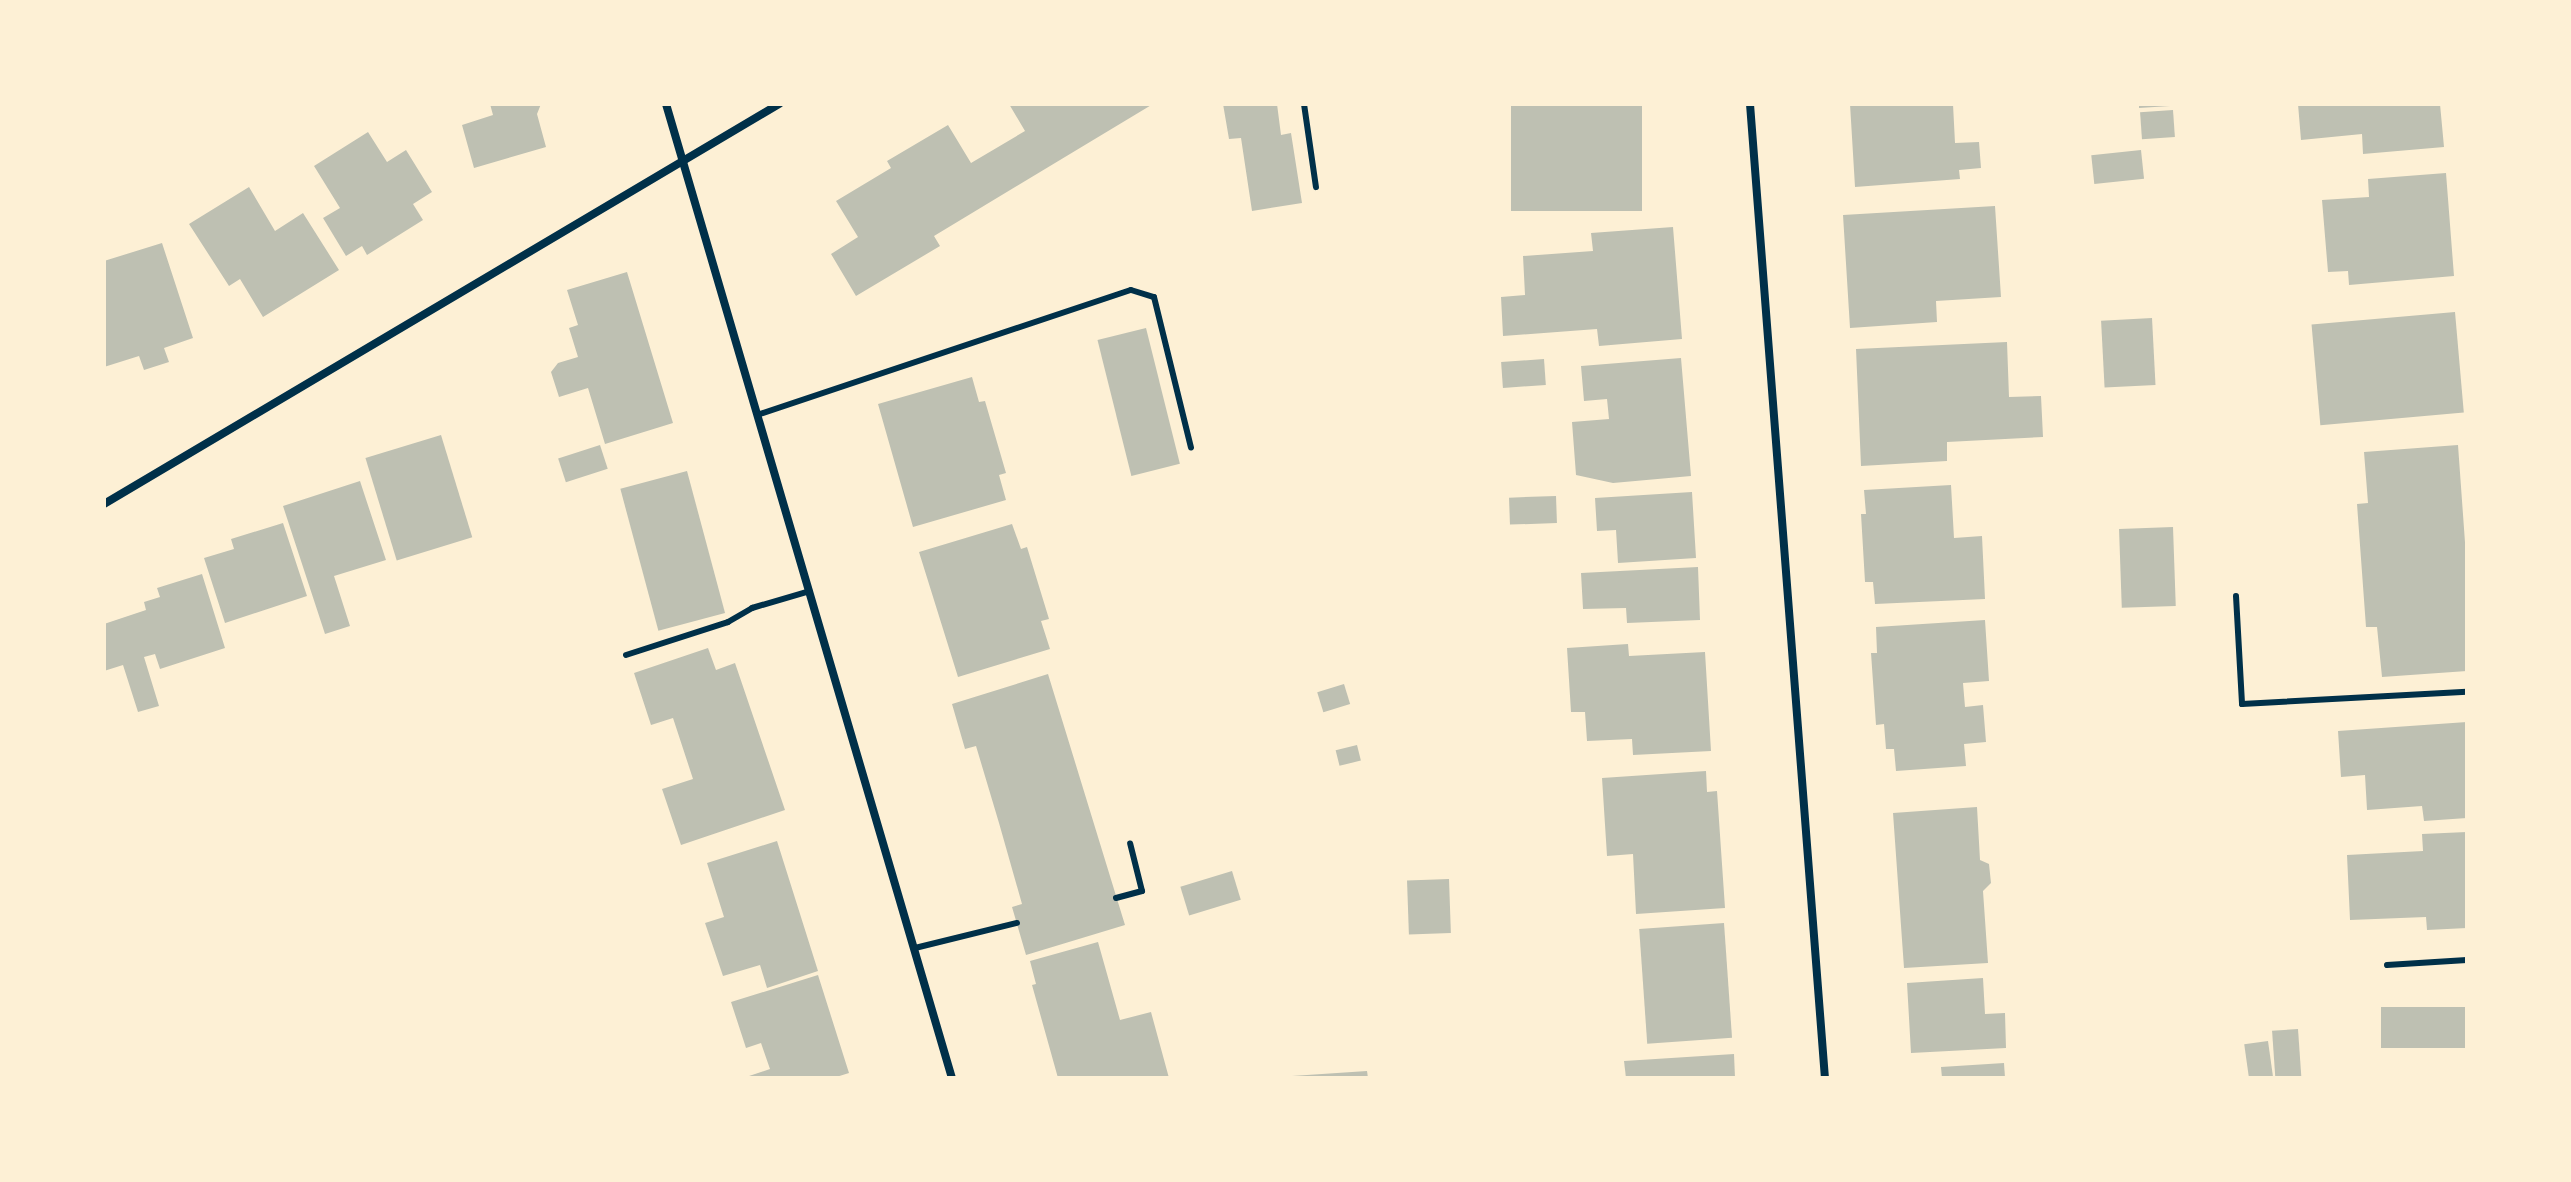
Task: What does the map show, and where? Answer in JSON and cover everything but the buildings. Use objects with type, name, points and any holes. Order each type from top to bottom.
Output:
[{"type":"street","points":[[666,104],[952,1078]]},
{"type":"street","points":[[104,504],[779,104]]},
{"type":"street","points":[[1750,104],[1825,1078]]},
{"type":"lane","points":[[1304,104],[1316,187]]},
{"type":"lane","points":[[757,415],[1131,290],[1154,297],[1191,448]]},
{"type":"lane","points":[[626,655],[728,622],[752,608],[810,591]]},
{"type":"lane","points":[[2236,596],[2242,704],[2467,692]]},
{"type":"lane","points":[[1116,898],[1142,891],[1130,843]]},
{"type":"lane","points":[[915,948],[1017,923]]},
{"type":"lane","points":[[2387,965],[2467,960]]}]
